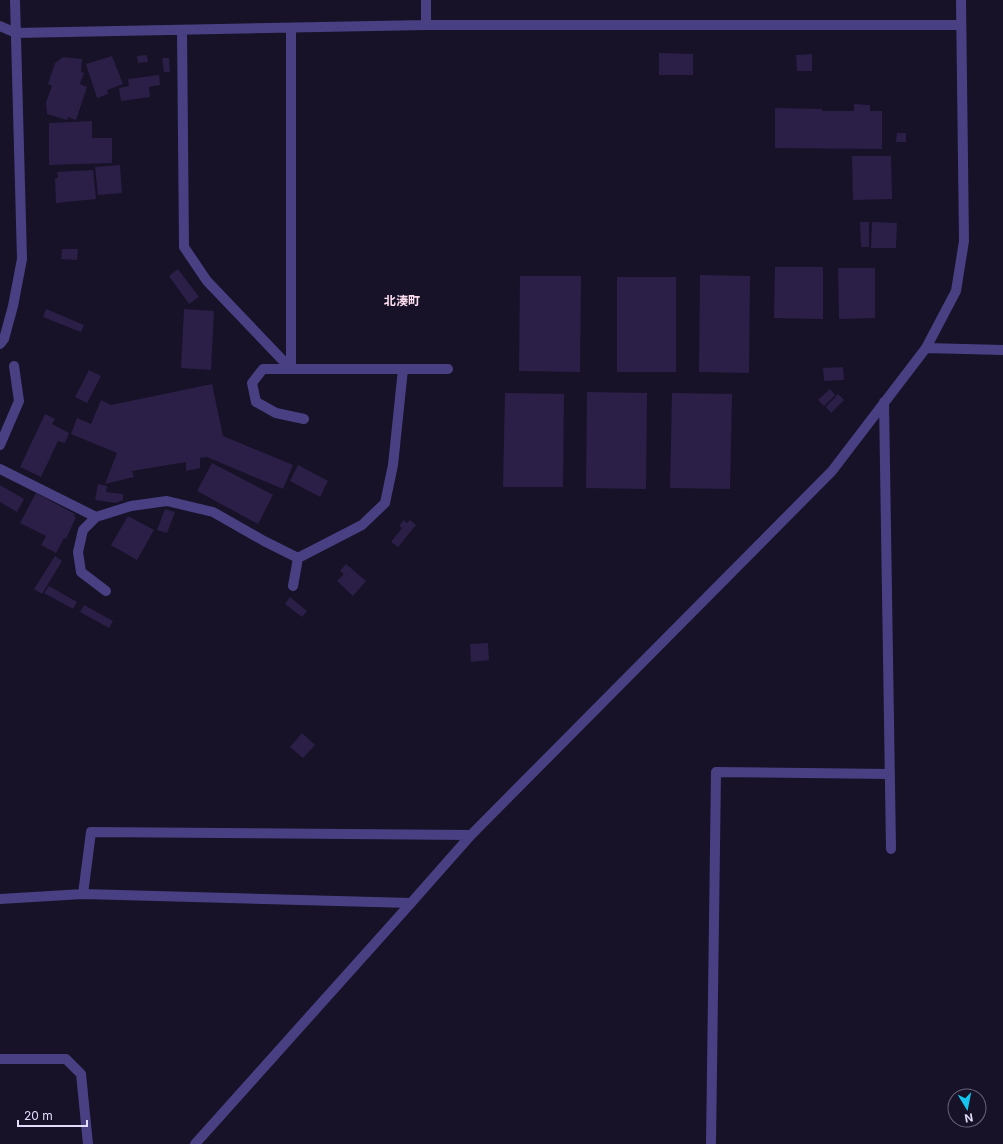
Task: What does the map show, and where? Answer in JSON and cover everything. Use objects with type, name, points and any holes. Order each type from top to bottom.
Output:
[{"type":"street","points":[[0,344],[4,339],[13,306],[22,260],[15,0]]},
{"type":"street","points":[[426,0],[426,25]]},
{"type":"street","points":[[195,1144],[471,834],[832,471],[926,348],[956,291],[964,241],[961,0]]},
{"type":"street","points":[[0,26],[16,33],[426,25],[961,25]]},
{"type":"street","points":[[291,369],[292,28]]},
{"type":"street","points":[[182,30],[184,247],[207,281],[291,369]]},
{"type":"street","points":[[926,348],[1003,350]]},
{"type":"street","points":[[0,445],[19,401],[14,366]]},
{"type":"street","points":[[304,420],[276,413],[256,402],[252,383],[263,369],[448,369]]},
{"type":"street","points":[[298,558],[362,525],[385,503],[394,465],[403,369]]},
{"type":"street","points":[[884,402],[891,849]]},
{"type":"street","points":[[0,469],[96,517]]},
{"type":"street","points":[[106,591],[81,572],[78,552],[83,530],[96,517],[131,506],[167,501],[213,512],[264,542],[298,558]]},
{"type":"street","points":[[293,586],[298,558]]},
{"type":"street","points":[[711,1144],[716,772],[890,774]]},
{"type":"street","points":[[83,894],[91,832],[471,834]]},
{"type":"street","points":[[0,899],[83,894],[411,903]]},
{"type":"street","points":[[0,1059],[66,1059],[81,1074],[88,1144]]},
{"type":"building","points":[[659,53],[693,54],[693,75],[659,75]]},
{"type":"building","points":[[812,54],[812,71],[797,71],[796,55]]},
{"type":"building","points":[[147,55],[148,62],[138,63],[137,56]]},
{"type":"building","points":[[112,56],[123,84],[107,90],[108,94],[97,98],[86,64]]},
{"type":"building","points":[[63,57],[82,59],[81,72],[84,73],[80,84],[87,87],[76,120],[68,117],[67,120],[47,114],[46,102],[52,86],[48,84],[55,63]]},
{"type":"building","points":[[162,58],[169,58],[170,72],[164,72]]},
{"type":"building","points":[[159,75],[160,85],[149,87],[150,97],[121,101],[119,88],[129,86],[128,79]]},
{"type":"building","points":[[854,104],[870,105],[870,111],[882,111],[882,149],[775,148],[775,108],[822,109],[822,111],[854,111]]},
{"type":"building","points":[[92,121],[92,138],[112,138],[112,163],[49,165],[49,123]]},
{"type":"building","points":[[897,133],[906,133],[906,142],[896,142]]},
{"type":"building","points":[[852,156],[891,156],[892,199],[853,200]]},
{"type":"building","points":[[120,165],[122,193],[98,195],[95,167]]},
{"type":"building","points":[[93,170],[96,199],[56,203],[55,178],[58,178],[57,172]]},
{"type":"building","points":[[860,222],[869,222],[869,247],[861,247]]},
{"type":"building","points":[[872,222],[897,223],[896,248],[871,248]]},
{"type":"building","points":[[62,249],[78,249],[77,260],[61,259]]},
{"type":"building","points":[[775,267],[823,267],[823,319],[774,318]]},
{"type":"building","points":[[838,268],[875,268],[875,318],[839,319]]},
{"type":"building","points":[[178,269],[199,297],[189,304],[169,276]]},
{"type":"building","points":[[700,275],[750,276],[749,373],[699,372]]},
{"type":"building","points":[[520,276],[581,276],[580,372],[519,371]]},
{"type":"building","points":[[617,277],[676,277],[676,372],[617,372]]},
{"type":"building","points":[[46,309],[84,325],[81,332],[43,317]]},
{"type":"building","points":[[184,309],[214,311],[211,370],[181,368]]},
{"type":"building","points":[[843,367],[844,380],[824,381],[823,368]]},
{"type":"building","points":[[89,370],[101,376],[87,403],[75,397]]},
{"type":"building","points":[[212,384],[223,436],[293,465],[283,489],[207,457],[200,458],[200,468],[186,471],[186,462],[132,471],[134,477],[105,484],[117,453],[71,434],[77,418],[91,424],[101,400],[111,405]]},
{"type":"building","points":[[830,389],[835,395],[824,406],[818,400]]},
{"type":"building","points":[[587,392],[647,393],[646,489],[586,488]]},
{"type":"building","points":[[505,393],[564,394],[563,487],[503,487]]},
{"type":"building","points":[[672,393],[732,394],[730,489],[670,488]]},
{"type":"building","points":[[838,394],[844,400],[831,413],[826,407]]},
{"type":"building","points":[[45,414],[55,419],[52,424],[69,433],[65,443],[58,441],[41,477],[20,467]]},
{"type":"building","points":[[212,463],[273,495],[258,524],[197,491]]},
{"type":"building","points":[[298,465],[328,481],[320,497],[290,481]]},
{"type":"building","points":[[98,484],[107,486],[106,492],[123,494],[123,500],[116,503],[95,500]]},
{"type":"building","points":[[0,485],[24,499],[17,512],[0,502]]},
{"type":"building","points":[[36,493],[75,514],[74,517],[76,517],[66,539],[64,538],[56,553],[41,545],[46,536],[20,523]]},
{"type":"building","points":[[165,509],[175,512],[167,533],[157,530]]},
{"type":"building","points":[[128,516],[154,530],[137,560],[111,545]]},
{"type":"building","points":[[404,520],[407,523],[410,520],[416,525],[398,547],[391,542],[402,528],[399,526]]},
{"type":"building","points":[[55,556],[62,561],[42,594],[34,589]]},
{"type":"building","points":[[346,564],[366,581],[353,596],[337,581],[344,574],[340,571]]},
{"type":"building","points":[[49,586],[77,602],[73,609],[44,593]]},
{"type":"building","points":[[290,597],[307,611],[302,617],[285,604]]},
{"type":"building","points":[[84,605],[113,621],[109,628],[80,612]]},
{"type":"building","points":[[488,643],[489,660],[471,662],[470,644]]},
{"type":"building","points":[[302,733],[315,745],[303,758],[290,747]]},
{"type":"district","name":"北湊町","points":[[402,300]]}]
